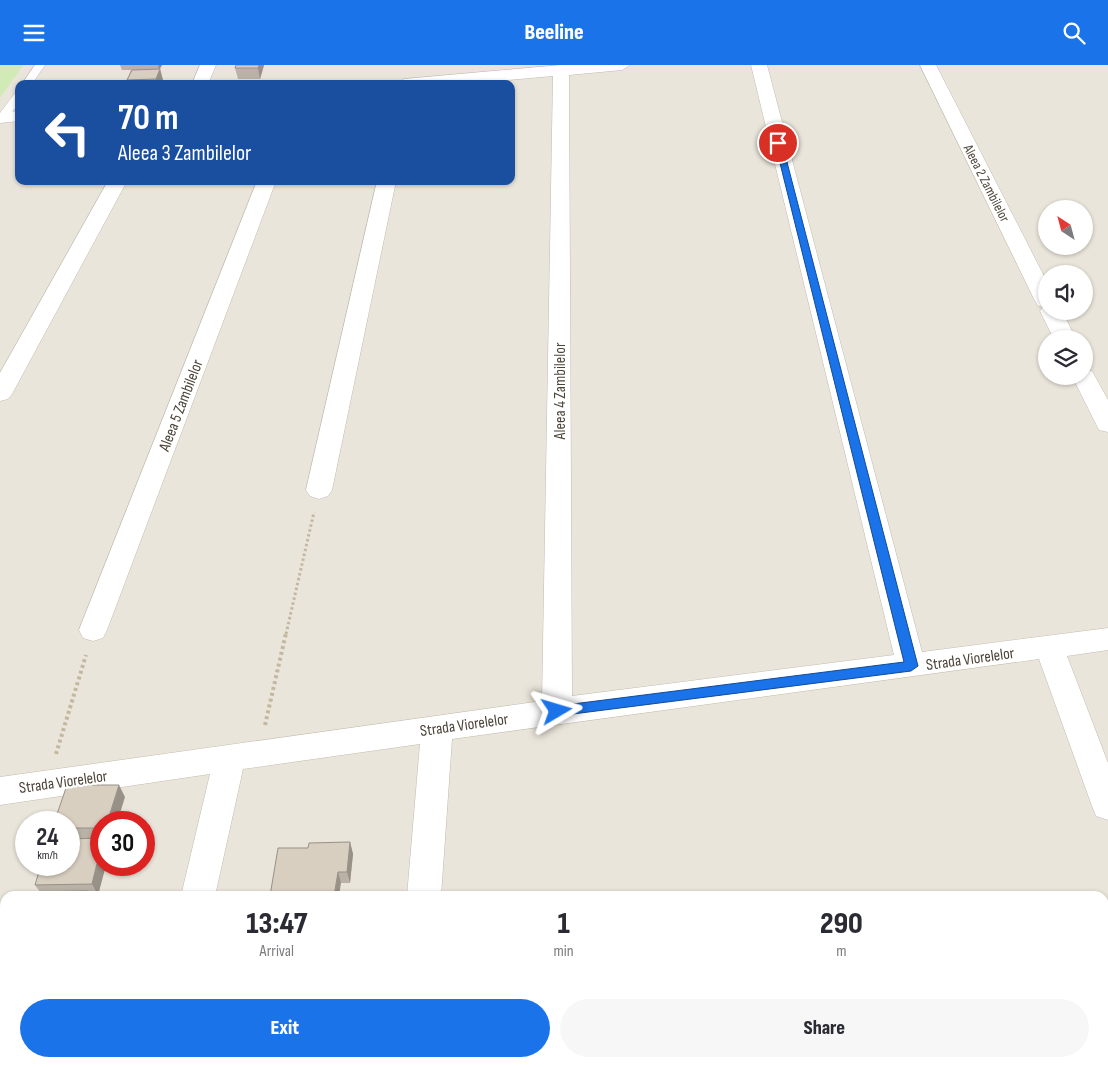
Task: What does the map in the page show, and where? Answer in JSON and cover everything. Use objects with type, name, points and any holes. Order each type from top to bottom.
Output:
[{"type":"street","points":[[202,80],[208,65]]},
{"type":"street","points":[[421,80],[441,73],[614,65]]},
{"type":"street","points":[[759,65],[911,666]]},
{"type":"street","name":"Aleea 2 Zambilelor","points":[[928,65],[1038,285]]},
{"type":"street","name":"Aleea 4 Zambilelor","points":[[546,69],[557,711]]},
{"type":"street","points":[[0,394],[116,185]]},
{"type":"street","name":"Aleea 5 Zambilelor","points":[[93,630],[265,185]]},
{"type":"street","points":[[319,491],[386,185]]},
{"type":"street","points":[[1088,385],[1108,425]]},
{"type":"street","name":"Strada Viorelelor","points":[[0,791],[437,727],[1108,639]]},
{"type":"street","points":[[1049,647],[1108,806]]},
{"type":"street","points":[[424,891],[437,727]]},
{"type":"street","points":[[200,891],[244,755]]},
{"type":"lane","points":[[30,80],[40,65]]},
{"type":"lane","points":[[7,117],[15,102]]},
{"type":"path","points":[[244,755],[319,491]]},
{"type":"path","points":[[48,784],[93,630]]},
{"type":"shaded area","points":[[24,65],[1108,65],[1108,891],[0,891],[0,98]]},
{"type":"green space","points":[[0,65],[24,65],[0,98]]},
{"type":"building","points":[[236,65],[259,65],[258,68],[235,68]]},
{"type":"building","points":[[160,69],[156,79],[127,80],[132,70]]},
{"type":"building","points":[[67,785],[119,785],[111,811],[90,811],[90,828],[80,828],[80,811],[58,811]]},
{"type":"building","points":[[90,838],[90,876],[94,876],[92,884],[35,885],[38,876],[80,876],[80,839]]},
{"type":"building","points":[[350,842],[347,872],[338,872],[335,891],[271,891],[278,848],[308,848],[309,843]]},
{"type":"route","points":[[557,711],[911,666],[778,143]]}]
